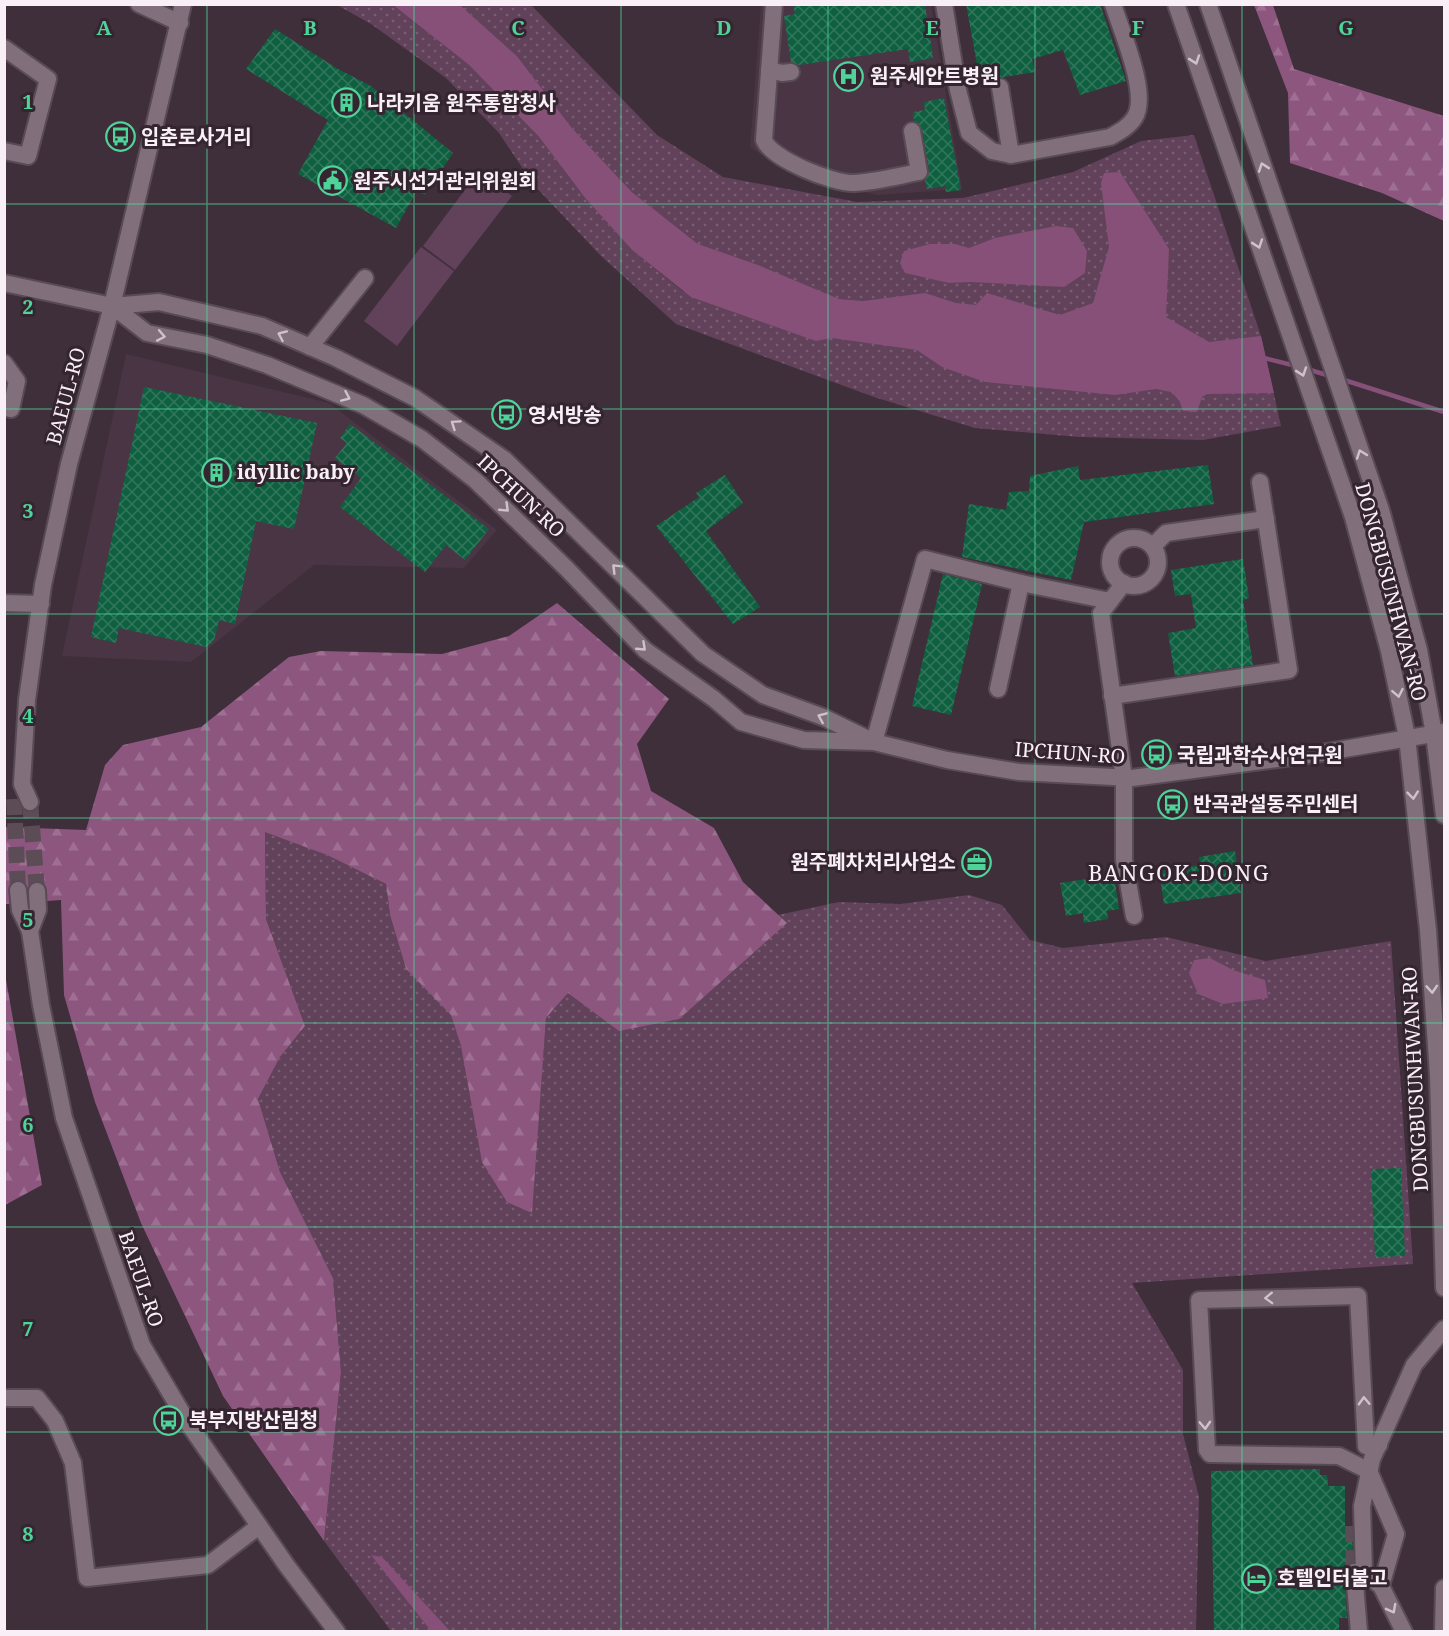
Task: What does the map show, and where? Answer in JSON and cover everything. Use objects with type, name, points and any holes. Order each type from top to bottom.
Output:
[{"type":"street","points":[[139,4],[180,22]]},
{"type":"street","name":"BAEUL-RO","points":[[22,795],[27,700],[41,604],[69,464],[112,306],[183,4]]},
{"type":"street","points":[[170,63],[180,52],[194,4]]},
{"type":"street","points":[[774,4],[764,140],[767,148],[798,167],[852,184],[919,172],[912,131]]},
{"type":"street","points":[[944,4],[958,90],[969,133],[992,151],[1011,155],[1110,137],[1123,130],[1135,116],[1140,91],[1113,4]]},
{"type":"street","name":"DONGBUSUNHWAN-RO","points":[[1176,4],[1353,517],[1375,595],[1407,737],[1428,930],[1443,1169],[1444,1288]]},
{"type":"street","name":"DONGBUSUNHWAN-RO","points":[[1208,4],[1381,510],[1403,586],[1439,733],[1444,815]]},
{"type":"street","points":[[4,48],[48,79],[28,156],[4,151]]},
{"type":"street","points":[[769,70],[782,73],[791,72]]},
{"type":"street","points":[[1000,87],[1011,155]]},
{"type":"street","points":[[310,347],[365,278]]},
{"type":"street","name":"IPCHUN-RO","points":[[4,283],[112,306],[159,302],[262,326],[415,398],[504,459],[703,654],[763,695],[823,717],[874,742]]},
{"type":"street","name":"IPCHUN-RO","points":[[112,306],[147,333],[207,345],[267,365],[363,405],[422,440],[475,480],[566,568],[645,650],[714,699],[741,722],[804,740],[874,742],[947,760],[1019,772],[1124,778],[1314,754],[1439,733]]},
{"type":"street","points":[[4,363],[17,381],[11,409],[4,408]]},
{"type":"street","points":[[1112,696],[1289,670],[1260,482]]},
{"type":"street","points":[[1153,546],[1166,533],[1266,519]]},
{"type":"street","points":[[1139,538],[1153,546],[1159,560],[1155,575],[1143,584],[1124,583],[1114,576],[1110,560],[1116,545],[1123,540],[1139,538]]},
{"type":"street","points":[[874,742],[925,559],[1110,602]]},
{"type":"street","points":[[998,689],[1021,583]]},
{"type":"street","points":[[1124,583],[1101,613],[1124,778],[1124,860],[1134,916]]},
{"type":"street","points":[[4,603],[41,604]]},
{"type":"street","points":[[18,890],[20,910],[30,931]]},
{"type":"street","name":"BAEUL-RO","points":[[37,891],[38,910],[30,931],[41,1005],[64,1118],[142,1346],[188,1423],[259,1526],[337,1632]]},
{"type":"street","points":[[1378,1445],[1372,1448],[1366,1446],[1358,1296],[1199,1300],[1207,1450],[1210,1454],[1339,1456],[1370,1471],[1396,1534],[1381,1586]]},
{"type":"street","points":[[1404,1632],[1381,1586],[1364,1572],[1362,1506],[1378,1445],[1414,1365],[1444,1329]]},
{"type":"street","points":[[4,1398],[37,1398],[55,1420],[73,1462],[87,1578],[208,1565],[259,1526]]},
{"type":"street","points":[[1353,1526],[1351,1506],[1370,1471]]},
{"type":"street","points":[[1354,1572],[1359,1632]]},
{"type":"street","points":[[1367,1632],[1366,1592],[1373,1586],[1381,1586]]},
{"type":"street","points":[[1443,1632],[1444,1588]]},
{"type":"shaded area","points":[[337,5],[393,5],[469,65],[539,137],[585,198],[632,250],[684,292],[698,244],[632,192],[572,128],[517,56],[460,5],[531,5],[657,135],[723,177],[857,202],[963,198],[1073,172],[1141,141],[1194,135],[1261,336],[1281,426],[1203,440],[1079,437],[975,428],[874,397],[676,324],[600,255],[533,184],[499,133],[446,78],[371,24]]},
{"type":"shaded area","points":[[393,5],[460,5],[517,56],[572,128],[632,192],[698,244],[758,265],[839,299],[863,301],[925,293],[956,303],[976,305],[987,293],[1060,315],[1093,303],[1109,247],[1101,183],[1104,173],[1120,172],[1169,249],[1166,317],[1209,342],[1261,336],[1274,393],[1207,394],[1202,397],[1197,412],[1183,411],[1179,400],[1171,392],[1156,389],[1115,395],[985,382],[942,367],[917,350],[832,338],[816,341],[691,297],[632,250],[585,198],[539,137],[469,65]]},
{"type":"shaded area","name":"원주세안트병원","points":[[761,5],[931,5],[962,189],[877,195],[789,173],[750,147]]},
{"type":"shaded area","points":[[479,171],[512,196],[455,270],[423,246]]},
{"type":"shaded area","points":[[1056,226],[1073,228],[1087,251],[1085,273],[1064,287],[949,283],[905,273],[900,263],[904,251],[930,244],[955,244],[969,248],[995,238]]},
{"type":"shaded area","points":[[421,247],[454,271],[397,346],[364,321]]},
{"type":"shaded area","points":[[126,354],[329,403],[497,530],[464,568],[314,565],[191,662],[62,656]]},
{"type":"shaded area","points":[[265,831],[327,855],[386,884],[390,915],[406,969],[451,1014],[461,1046],[531,1213],[546,1018],[568,993],[589,1006],[786,923],[778,915],[839,902],[901,904],[969,895],[1002,905],[1030,940],[1063,948],[1166,937],[1266,961],[1391,941],[1413,1264],[1132,1283],[1183,1370],[1183,1434],[1199,1497],[1196,1631],[391,1631],[324,1541],[341,1372],[333,1278],[280,1172],[258,1099],[280,1057],[305,1026],[266,919]]},
{"type":"shaded area","points":[[1210,958],[1233,970],[1265,980],[1268,998],[1223,1004],[1198,994],[1189,973],[1194,960]]},
{"type":"shaded area","points":[[371,1555],[382,1557],[450,1631],[431,1631]]},
{"type":"green space","points":[[1254,5],[1273,5],[1294,69],[1444,116],[1444,221],[1382,193],[1290,163],[1288,93]]},
{"type":"green space","points":[[557,603],[669,699],[637,744],[651,791],[714,828],[743,882],[787,923],[679,1019],[619,1031],[568,993],[546,1018],[532,1213],[507,1202],[482,1162],[461,1046],[451,1015],[406,969],[390,915],[386,884],[327,855],[265,832],[266,919],[305,1026],[280,1057],[258,1099],[280,1172],[333,1278],[341,1372],[324,1541],[223,1396],[141,1223],[95,1102],[64,995],[61,900],[5,904],[5,827],[86,830],[105,765],[123,745],[201,727],[289,657],[321,651],[442,654],[509,636]]},
{"type":"green space","points":[[4,968],[42,1185],[5,1205],[4,1205]]},
{"type":"building","points":[[793,4],[925,4],[933,58],[910,62],[908,49],[799,65],[791,62],[784,16],[795,14]]},
{"type":"building","points":[[966,4],[1100,4],[1126,81],[1080,95],[1063,50],[1032,59],[1035,72],[980,81]]},
{"type":"building","name":"나라키움 원주통합청사","points":[[275,29],[338,69],[371,86],[453,153],[425,195],[417,190],[396,228],[298,174],[328,120],[246,69]]},
{"type":"building","points":[[944,98],[961,190],[946,192],[945,186],[927,189],[925,180],[929,170],[922,129],[914,121],[913,112],[925,110],[924,102]]},
{"type":"building","name":"idyllic baby","points":[[144,387],[317,423],[294,529],[256,521],[235,624],[219,620],[214,641],[206,647],[119,628],[116,643],[91,637]]},
{"type":"building","points":[[350,424],[489,529],[465,560],[446,545],[425,572],[340,507],[361,478],[335,458],[347,443],[340,438]]},
{"type":"building","points":[[1208,465],[1214,504],[1084,522],[1071,580],[962,557],[969,504],[1006,510],[1009,492],[1029,491],[1030,476],[1078,466],[1080,480]]},
{"type":"building","points":[[725,475],[743,503],[706,531],[760,607],[733,624],[656,526],[699,497],[696,493]]},
{"type":"building","points":[[1243,559],[1249,598],[1243,600],[1253,665],[1175,676],[1168,633],[1196,628],[1191,594],[1175,596],[1171,570]]},
{"type":"building","points":[[943,574],[982,584],[951,715],[912,706]]},
{"type":"building","points":[[1235,851],[1241,893],[1164,904],[1159,871],[1200,865],[1199,857]]},
{"type":"building","points":[[1114,875],[1119,909],[1107,911],[1108,919],[1084,923],[1083,913],[1066,916],[1060,883]]},
{"type":"building","points":[[1401,1168],[1405,1256],[1375,1257],[1371,1169]]},
{"type":"building","points":[[1320,1469],[1320,1475],[1327,1475],[1328,1486],[1345,1486],[1345,1526],[1352,1526],[1353,1562],[1348,1564],[1344,1572],[1347,1618],[1339,1618],[1339,1632],[1214,1632],[1211,1471]]},
{"type":"waterway","points":[[1260,357],[1296,366]]},
{"type":"waterway","points":[[1307,369],[1330,376]]},
{"type":"waterway","points":[[1341,379],[1444,412]]},
{"type":"tunnel","points":[[14,799],[18,890]]},
{"type":"tunnel","points":[[30,802],[37,891]]},
{"type":"tunnel","points":[[1353,1526],[1354,1572]]},
{"type":"place","name":"원주세안트병원","points":[[849,76]]},
{"type":"place","name":"나라키움 원주통합청사","points":[[346,103]]},
{"type":"place","name":"입춘로사거리","points":[[120,137]]},
{"type":"place","name":"원주시선거관리위원회","points":[[332,181]]},
{"type":"place","name":"영서방송","points":[[507,415]]},
{"type":"place","name":"idyllic baby","points":[[216,472]]},
{"type":"place","name":"국립과학수사연구원","points":[[1156,755]]},
{"type":"place","name":"반곡관설동주민센터","points":[[1172,804]]},
{"type":"place","name":"원주폐차처리사업소","points":[[977,862]]},
{"type":"place","name":"북부지방산림청","points":[[168,1420]]},
{"type":"place","name":"호텔인터불고","points":[[1256,1578]]},
{"type":"district","name":"BANGOK-DONG","points":[[1179,873]]}]
